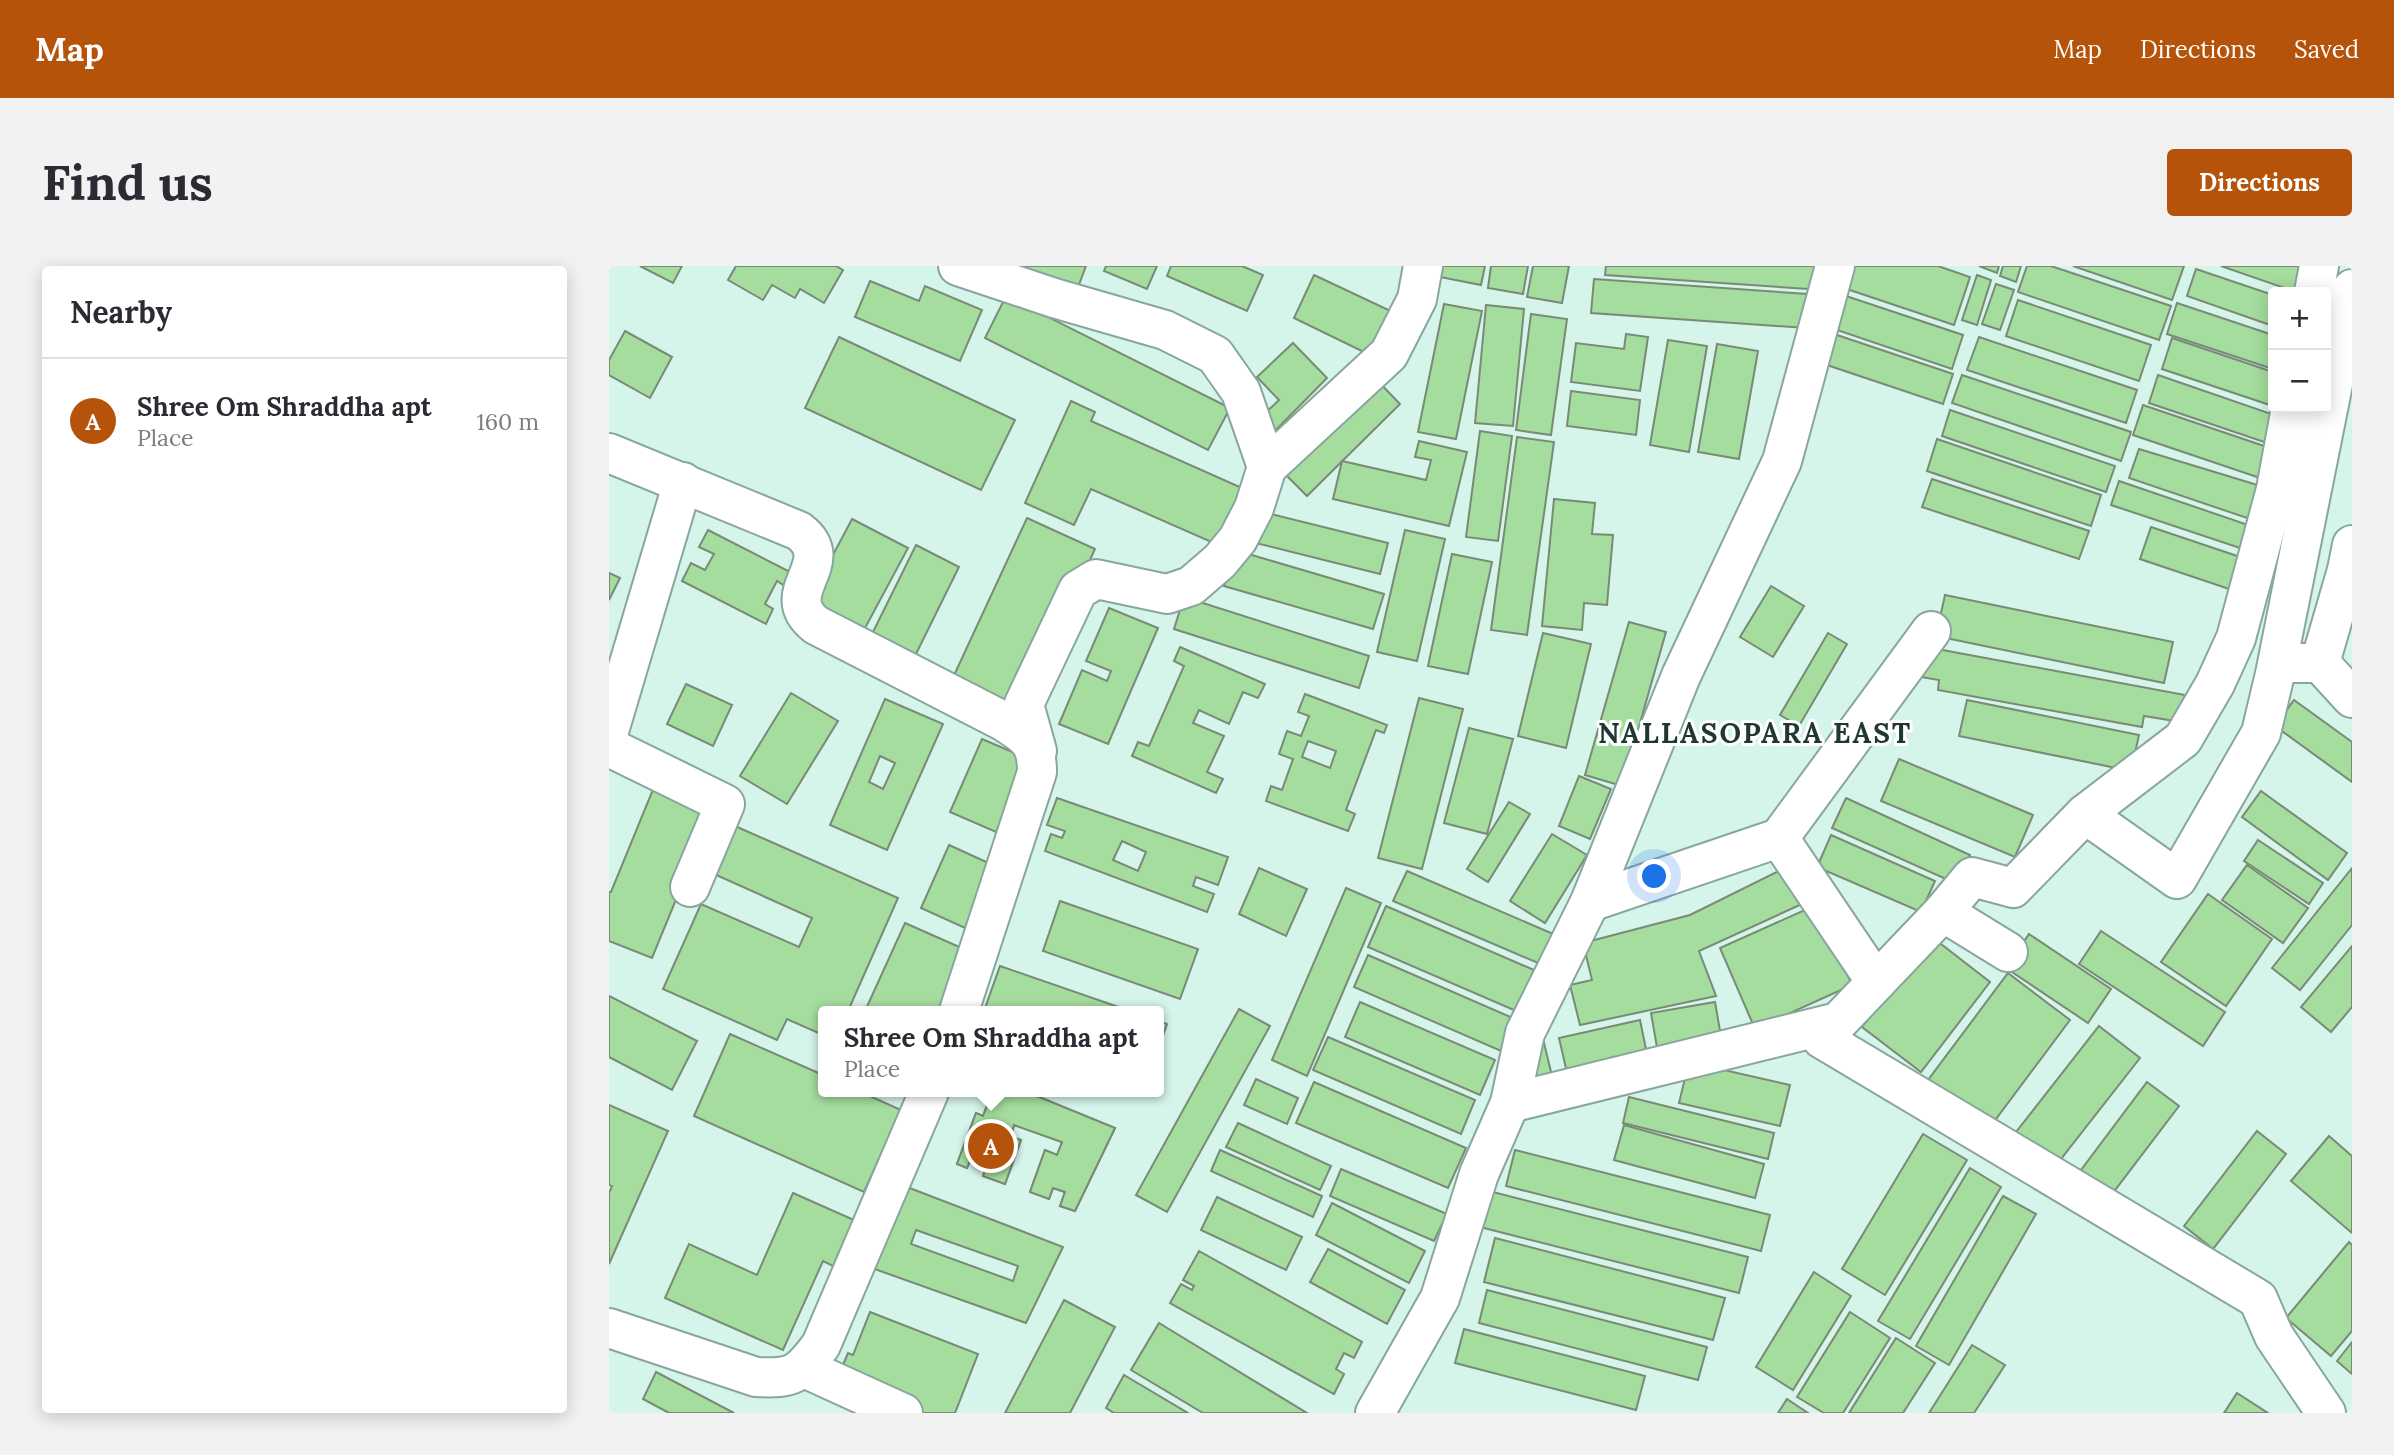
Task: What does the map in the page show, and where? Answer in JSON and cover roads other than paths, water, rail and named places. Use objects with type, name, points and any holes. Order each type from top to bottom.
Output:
[{"type":"street","points":[[958,266],[1054,298],[1165,330],[1215,355],[1241,392],[1267,467]]},
{"type":"street","points":[[961,1006],[1037,772],[1037,751],[1024,704],[1078,590],[1096,579],[1167,594],[1191,586],[1220,561],[1238,539],[1254,508],[1267,467],[1389,354],[1417,299],[1423,266]]},
{"type":"street","points":[[1375,1413],[1440,1298],[1479,1174],[1510,1103],[1525,1032],[1590,902],[1681,676],[1782,461],[1835,266]]},
{"type":"street","points":[[2315,287],[2319,266]]},
{"type":"street","points":[[2085,814],[2178,879],[2261,733],[2352,289]]},
{"type":"street","points":[[2290,413],[2276,489],[2236,638],[2215,684],[2183,738],[2085,814],[2013,888],[1972,877],[1943,912],[1822,1039],[2258,1299],[2274,1336],[2326,1413]]},
{"type":"street","points":[[609,453],[799,531],[810,540],[814,548],[801,597],[801,608],[807,618],[1003,721],[1023,734],[1037,751]]},
{"type":"street","points":[[609,731],[683,482]]},
{"type":"street","points":[[2320,663],[2352,545]]},
{"type":"street","points":[[1590,902],[1779,838],[1931,631]]},
{"type":"street","points":[[2277,663],[2320,663],[2352,698]]},
{"type":"street","points":[[609,747],[725,803],[690,887]]},
{"type":"street","points":[[1779,838],[1876,982]]},
{"type":"street","points":[[1943,912],[2008,953]]},
{"type":"street","points":[[1510,1103],[1838,1022]]},
{"type":"street","points":[[609,1328],[756,1377],[782,1378],[804,1368],[821,1345],[927,1097]]},
{"type":"street","points":[[804,1368],[903,1413]]},
{"type":"place","name":"Shree Om Shraddha apt","points":[[991,1146]]},
{"type":"district","name":"NALLASOPARA EAST","points":[[1755,733]]}]
